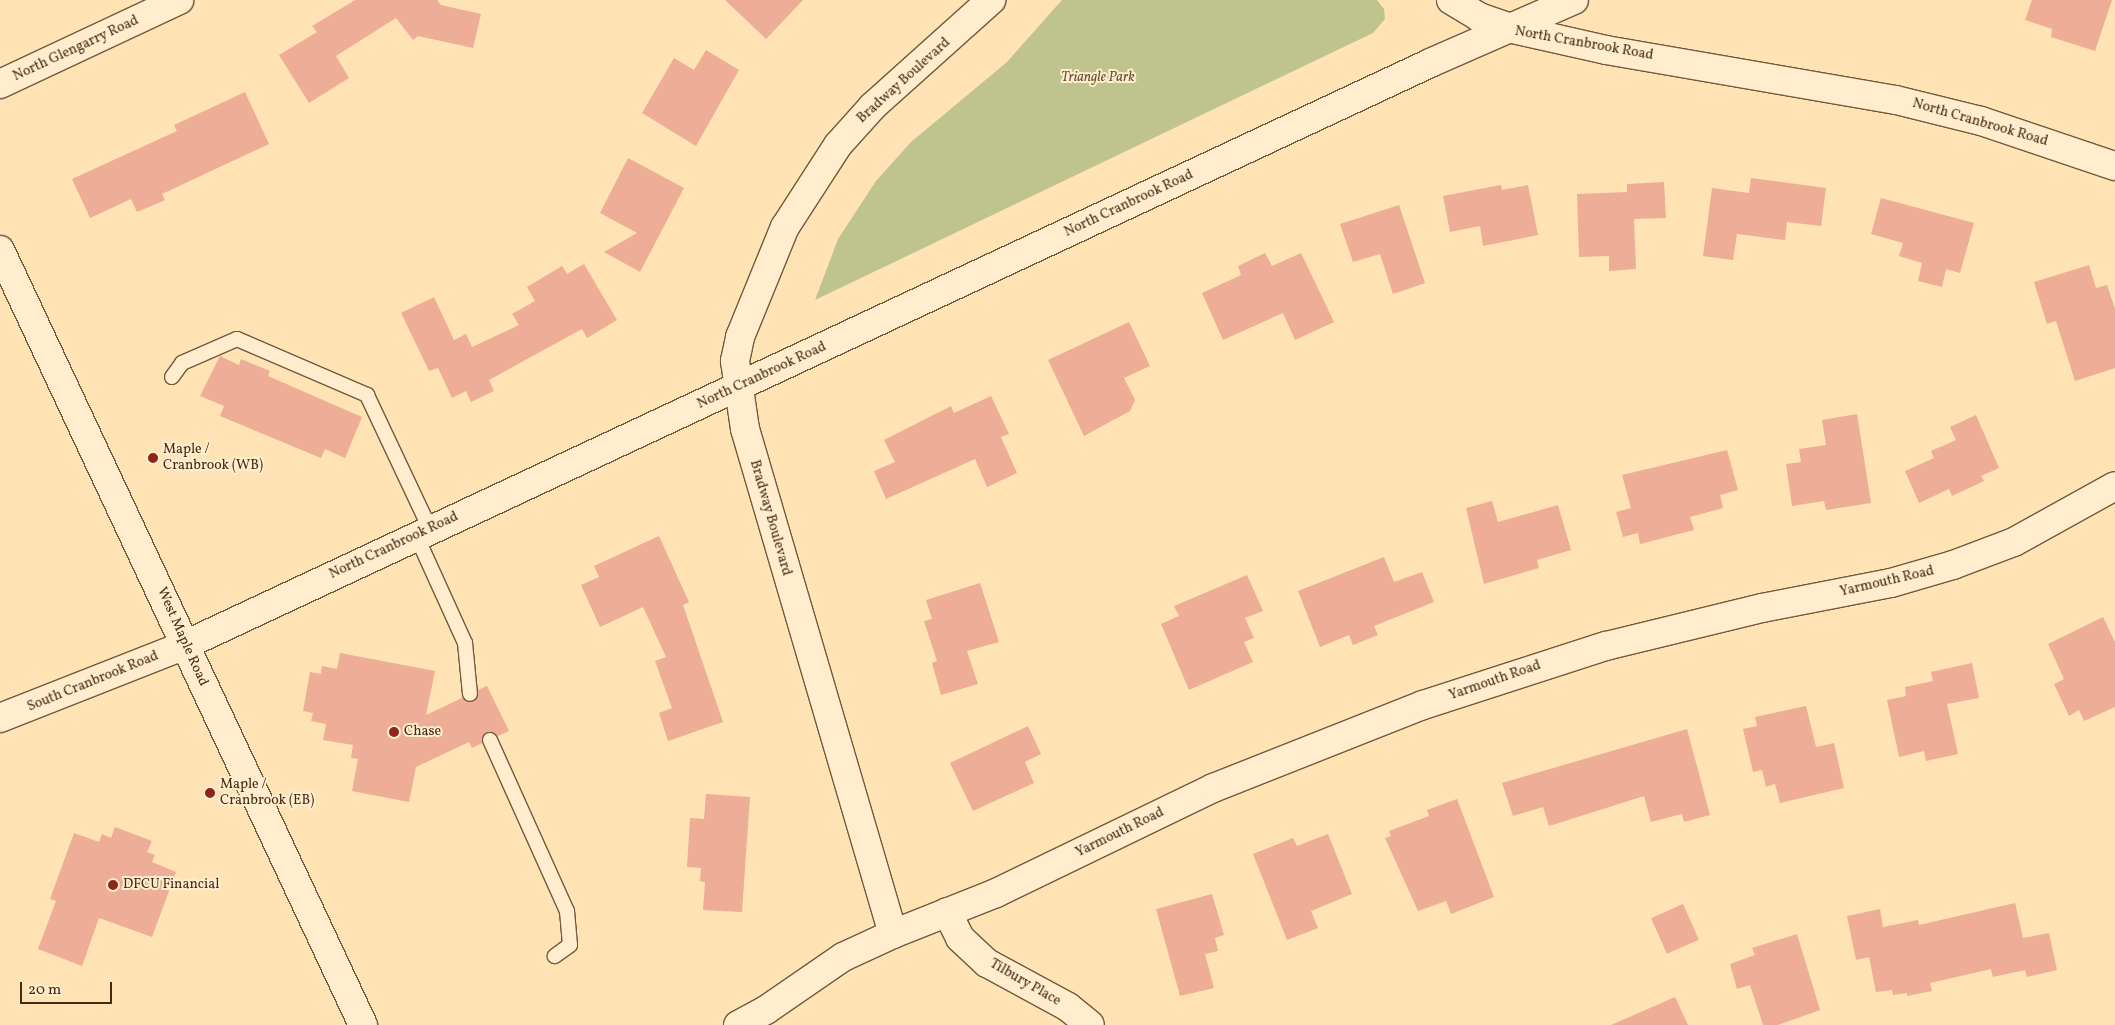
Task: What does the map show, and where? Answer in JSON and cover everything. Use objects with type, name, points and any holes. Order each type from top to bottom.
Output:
[{"type":"street","name":"North Glengarry Road","points":[[0,84],[179,0]]},
{"type":"street","name":"Bradway Boulevard","points":[[893,934],[756,467],[738,388],[735,361],[746,320],[785,227],[809,187],[838,145],[873,106],[991,0]]},
{"type":"street","points":[[1451,0],[1479,17],[1513,29],[1574,0]]},
{"type":"street","name":"North Cranbrook Road","points":[[185,644],[423,532],[738,388],[1430,63],[1513,29],[1606,50],[1896,100],[1980,121],[2115,166]]},
{"type":"street","name":"West Maple Road","points":[[0,250],[363,1025]]},
{"type":"street","name":"Yarmouth Road","points":[[893,934],[996,893],[1213,788],[1423,705],[1606,646],[1762,608],[1891,583],[1954,565],[2040,530],[2115,486]]},
{"type":"street","name":"South Cranbrook Road","points":[[0,718],[185,644]]},
{"type":"street","name":"Tilbury Place","points":[[947,912],[960,938],[987,963],[1053,998],[1090,1025]]},
{"type":"street","points":[[738,1025],[766,1010],[843,957],[893,934]]},
{"type":"lane","points":[[172,377],[182,363],[237,338],[367,395],[423,532],[465,643],[470,694]]},
{"type":"lane","points":[[490,740],[567,911],[570,944],[555,956]]},
{"type":"green space","name":"Triangle Park","points":[[1062,0],[1377,0],[1384,9],[1385,19],[1373,33],[815,300],[838,239],[876,181],[911,142],[1007,62]]},
{"type":"building","points":[[355,0],[437,0],[441,5],[481,14],[473,48],[418,36],[413,40],[396,18],[336,56],[349,78],[309,103],[279,55],[317,32],[312,26]]},
{"type":"building","points":[[725,0],[803,0],[766,39]]},
{"type":"building","points":[[2032,0],[2112,0],[2095,51],[2051,37],[2052,29],[2025,20]]},
{"type":"building","points":[[706,50],[739,70],[696,146],[642,113],[674,58],[694,70]]},
{"type":"building","points":[[245,92],[269,144],[162,194],[165,200],[137,212],[131,199],[90,218],[72,179],[177,131],[174,125]]},
{"type":"building","points":[[628,158],[684,188],[640,272],[604,252],[637,233],[600,213]]},
{"type":"building","points":[[1751,178],[1826,188],[1821,226],[1787,222],[1785,240],[1737,234],[1733,260],[1703,256],[1712,188],[1749,193]]},
{"type":"building","points":[[1664,182],[1666,218],[1634,219],[1636,269],[1609,271],[1609,256],[1579,257],[1577,194],[1627,192],[1627,184]]},
{"type":"building","points":[[1501,185],[1502,190],[1528,185],[1538,235],[1483,246],[1480,226],[1450,232],[1443,196]]},
{"type":"building","points":[[1881,198],[1974,223],[1960,273],[1946,269],[1942,287],[1918,281],[1922,263],[1899,256],[1903,243],[1871,234]]},
{"type":"building","points":[[1399,205],[1425,283],[1393,294],[1380,254],[1353,262],[1340,224]]},
{"type":"building","points":[[1265,253],[1272,266],[1301,253],[1334,322],[1295,340],[1283,313],[1223,340],[1202,293],[1241,275],[1238,266]]},
{"type":"building","points":[[584,264],[617,320],[587,338],[582,329],[489,380],[494,391],[471,402],[466,391],[452,398],[438,368],[429,371],[401,313],[434,297],[454,340],[466,334],[472,347],[519,325],[512,314],[535,301],[527,287],[562,266],[567,274]]},
{"type":"building","points":[[2089,265],[2096,288],[2107,285],[2115,309],[2115,368],[2075,381],[2056,321],[2047,324],[2034,282]]},
{"type":"building","points":[[1129,322],[1150,366],[1124,378],[1135,400],[1130,411],[1084,436],[1048,360]]},
{"type":"building","points":[[220,356],[239,365],[241,359],[270,371],[268,376],[362,417],[345,458],[325,449],[321,458],[220,416],[224,406],[200,396]]},
{"type":"building","points":[[991,396],[1009,434],[1001,437],[1017,473],[987,487],[975,459],[886,499],[874,471],[895,462],[884,440],[951,406],[954,413]]},
{"type":"building","points":[[1857,414],[1871,503],[1826,510],[1824,501],[1792,506],[1786,464],[1801,462],[1799,449],[1826,445],[1822,420]]},
{"type":"building","points":[[1976,415],[1999,468],[1981,476],[1984,481],[1952,496],[1949,489],[1919,503],[1905,471],[1934,458],[1931,451],[1956,440],[1950,427]]},
{"type":"building","points":[[1727,450],[1738,490],[1720,495],[1723,508],[1690,517],[1694,530],[1640,544],[1638,533],[1623,537],[1616,512],[1631,508],[1622,475]]},
{"type":"building","points":[[1492,501],[1498,522],[1558,505],[1571,550],[1537,560],[1539,568],[1484,584],[1466,508]]},
{"type":"building","points":[[659,536],[689,602],[683,605],[723,722],[668,741],[659,713],[672,708],[655,661],[666,657],[643,607],[600,627],[581,585],[599,577],[594,566]]},
{"type":"building","points":[[1384,557],[1394,582],[1422,572],[1434,602],[1374,626],[1378,635],[1353,645],[1349,635],[1320,647],[1298,591]]},
{"type":"building","points":[[1247,575],[1263,611],[1245,618],[1254,638],[1244,642],[1253,662],[1189,690],[1161,624],[1179,616],[1174,606]]},
{"type":"building","points":[[980,583],[999,642],[967,651],[978,684],[941,695],[932,663],[937,661],[924,621],[932,619],[926,600]]},
{"type":"building","points":[[2103,617],[2115,642],[2115,707],[2084,721],[2079,710],[2069,716],[2054,684],[2064,679],[2048,644]]},
{"type":"building","name":"Chase","points":[[340,653],[435,671],[426,715],[462,698],[475,701],[478,690],[487,686],[509,731],[498,736],[487,732],[482,743],[472,748],[469,742],[416,767],[409,802],[352,791],[358,759],[351,758],[353,745],[323,740],[326,724],[311,721],[313,713],[303,711],[310,672],[321,674],[322,666],[337,669]]},
{"type":"building","points":[[1972,663],[1979,698],[1947,704],[1958,754],[1926,761],[1924,751],[1899,757],[1887,700],[1906,696],[1905,687],[1933,681],[1931,672]]},
{"type":"building","points":[[1806,706],[1816,747],[1834,743],[1844,788],[1780,803],[1775,784],[1766,787],[1762,770],[1753,772],[1743,729],[1757,726],[1755,717]]},
{"type":"building","points":[[1028,726],[1041,754],[1025,762],[1034,783],[973,811],[950,763]]},
{"type":"building","points":[[1687,729],[1710,815],[1684,822],[1682,814],[1651,822],[1644,796],[1549,826],[1543,807],[1513,816],[1502,783]]},
{"type":"building","points":[[706,794],[750,797],[742,912],[703,910],[705,882],[700,881],[701,868],[687,867],[690,818],[704,819]]},
{"type":"building","points":[[1457,799],[1494,897],[1451,914],[1446,901],[1418,911],[1385,838],[1391,836],[1389,831],[1429,816],[1427,810]]},
{"type":"building","name":"DFCU Financial","points":[[115,827],[152,841],[147,852],[155,855],[152,862],[176,872],[152,937],[99,918],[82,966],[38,949],[56,901],[50,899],[74,833],[99,842],[102,834],[111,838]]},
{"type":"building","points":[[1328,834],[1352,894],[1311,911],[1318,928],[1287,940],[1253,854],[1293,838],[1297,846]]},
{"type":"building","points":[[1212,894],[1224,935],[1215,938],[1218,951],[1205,954],[1214,988],[1180,996],[1156,909]]},
{"type":"building","points":[[2015,903],[2023,938],[2049,933],[2057,970],[2027,977],[2025,970],[1993,977],[1991,969],[1930,983],[1932,991],[1907,996],[1907,993],[1893,995],[1892,990],[1876,992],[1869,957],[1856,960],[1847,916],[1880,909],[1883,927],[1918,920],[1919,925]]},
{"type":"building","points":[[1683,904],[1699,940],[1667,954],[1651,918]]},
{"type":"building","points":[[1797,934],[1820,1010],[1778,1025],[1763,1025],[1750,985],[1737,989],[1730,964],[1755,955],[1752,948]]},
{"type":"building","points":[[1675,997],[1688,1025],[1611,1025]]},
{"type":"place","name":"Maple / Cranbrook (WB)","points":[[153,458]]},
{"type":"place","name":"Chase","points":[[394,732]]},
{"type":"place","name":"Maple / Cranbrook (EB)","points":[[210,793]]},
{"type":"place","name":"DFCU Financial","points":[[113,885]]}]
